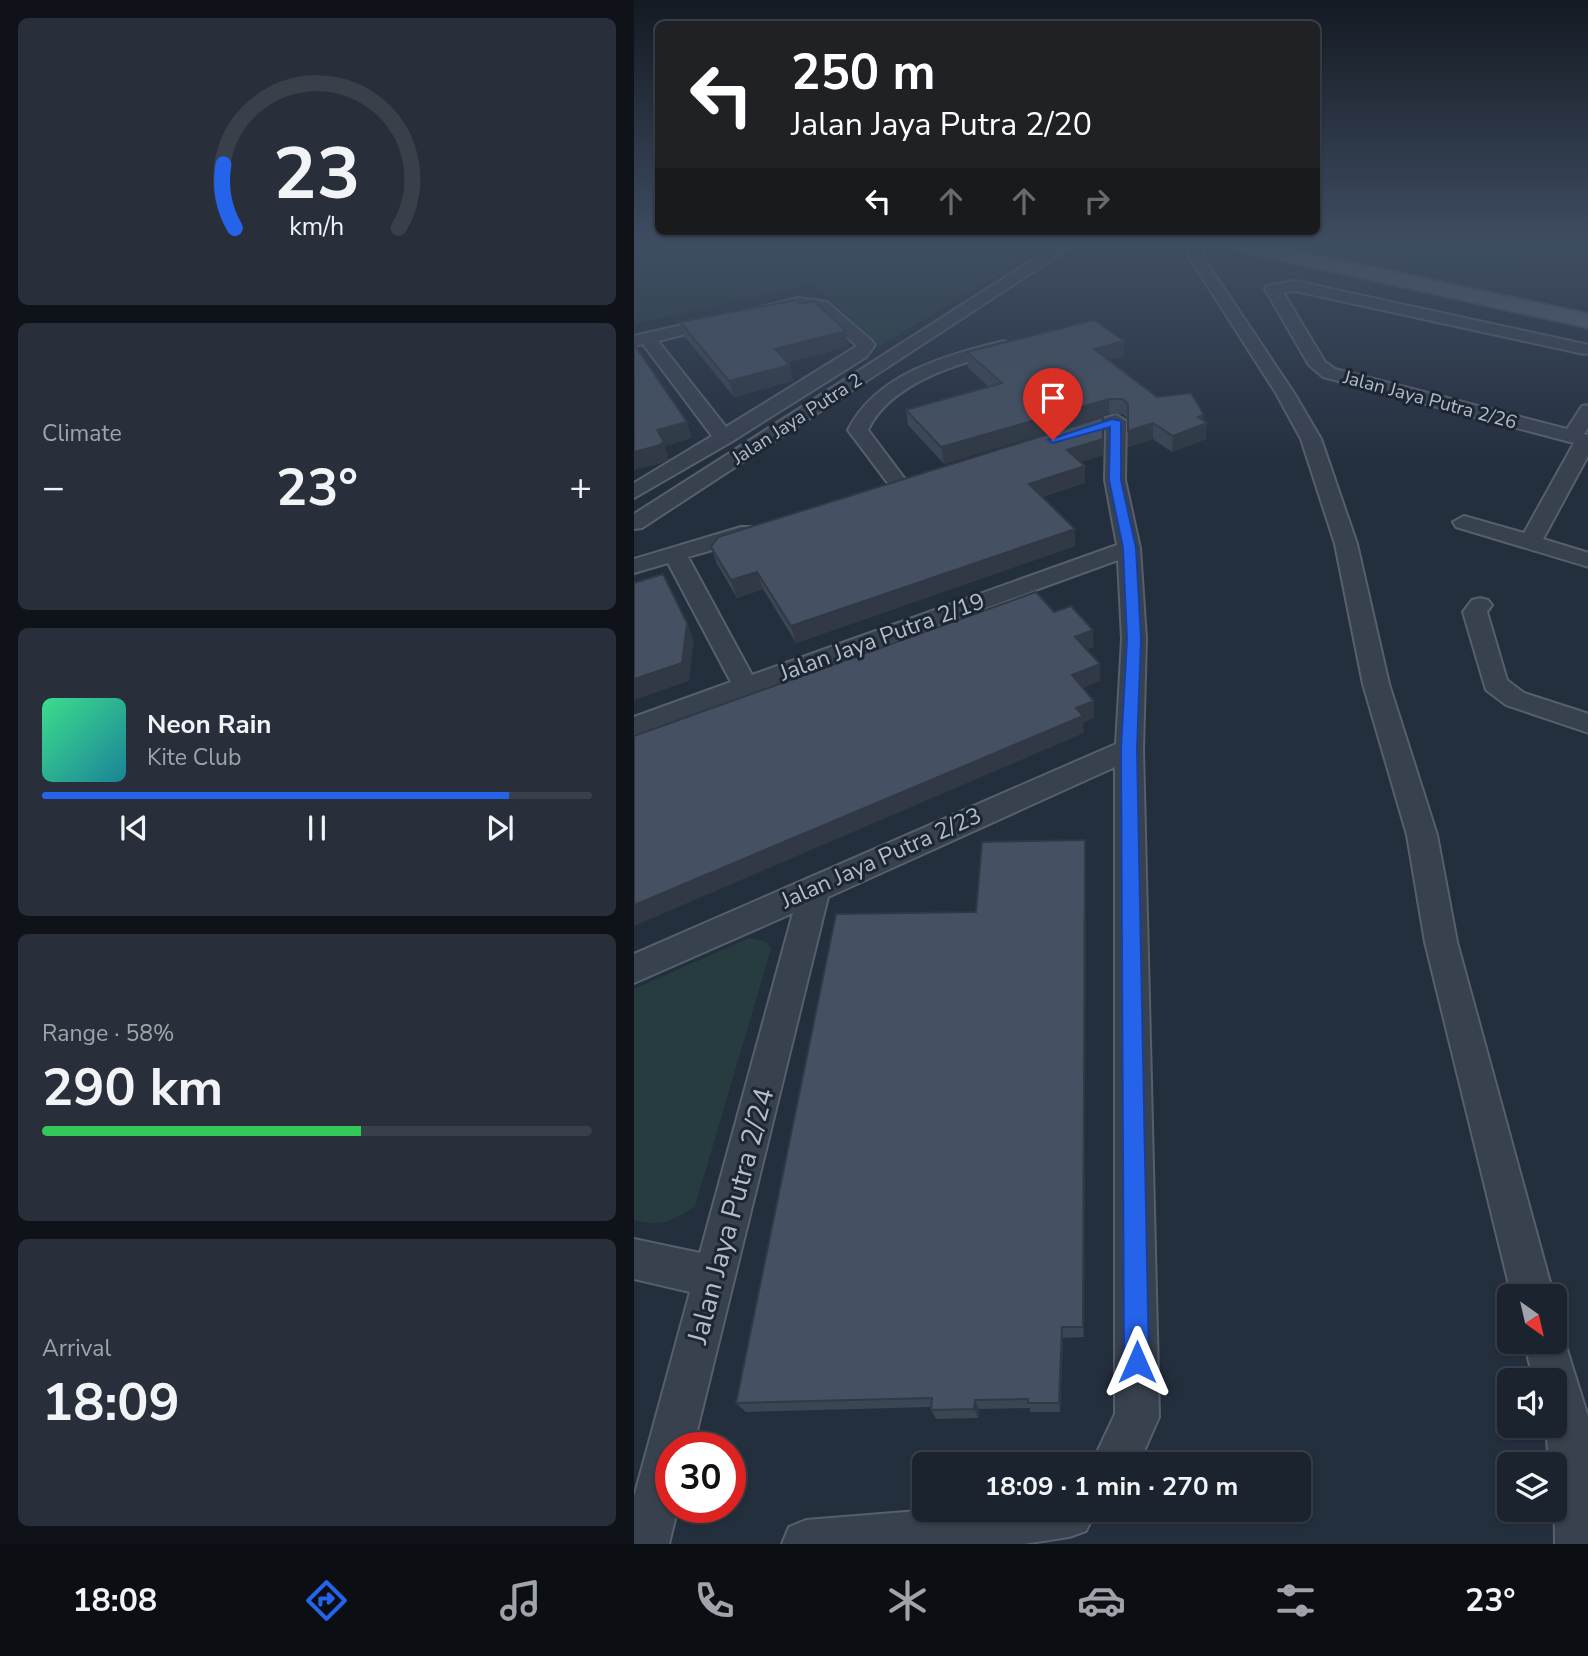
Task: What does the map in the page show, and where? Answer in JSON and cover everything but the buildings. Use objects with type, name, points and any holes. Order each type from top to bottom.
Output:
[{"type":"main road","points":[[1570,317],[1588,321]]},
{"type":"street","points":[[724,438],[640,340],[738,317]]},
{"type":"street","points":[[634,492],[809,387],[860,353],[866,345],[835,317]]},
{"type":"street","name":"Jalan Jaya Putra 2","points":[[634,523],[956,317]]},
{"type":"street","points":[[1235,317],[1285,393],[1311,439],[1346,544],[1376,684],[1422,835],[1441,942],[1530,1284]]},
{"type":"street","name":"Jalan Jaya Putra 2/26","points":[[1290,317],[1318,365],[1329,373],[1582,439]]},
{"type":"street","name":"Jalan Jaya Putra 2/26","points":[[1437,317],[1584,349]]},
{"type":"street","points":[[900,486],[858,430],[868,413],[937,366],[1017,343]]},
{"type":"street","points":[[1530,542],[1582,439],[1588,410]]},
{"type":"street","points":[[1053,440],[1116,421],[1115,480],[1129,548],[1134,639],[1129,749],[1137,1417],[1120,1452]]},
{"type":"street","points":[[874,494],[926,478]]},
{"type":"street","points":[[1464,522],[1588,560]]},
{"type":"street","points":[[634,566],[768,526]]},
{"type":"street","name":"Jalan Jaya Putra 2/19","points":[[634,727],[1129,548]]},
{"type":"street","points":[[675,554],[746,687]]},
{"type":"street","points":[[1480,606],[1475,612],[1495,684],[1515,699],[1588,724]]},
{"type":"street","name":"Jalan Jaya Putra 2/23","points":[[634,969],[1129,749]]},
{"type":"street","name":"Jalan Jaya Putra 2/24","points":[[645,1544],[716,1278],[815,887]]},
{"type":"street","points":[[634,1259],[716,1278]]},
{"type":"street","points":[[1548,1354],[1568,1430],[1579,1544]]},
{"type":"street","points":[[806,1544],[895,1539],[1013,1522]]},
{"type":"green space","points":[[634,317],[665,317],[634,324]]},
{"type":"green space","points":[[849,317],[928,317],[880,346]]},
{"type":"green space","points":[[749,938],[767,942],[771,949],[695,1206],[666,1222],[634,1220],[634,989]]},
{"type":"route","points":[[1053,440],[1116,421],[1115,480],[1129,548],[1134,639],[1129,749],[1137,1362]]}]
